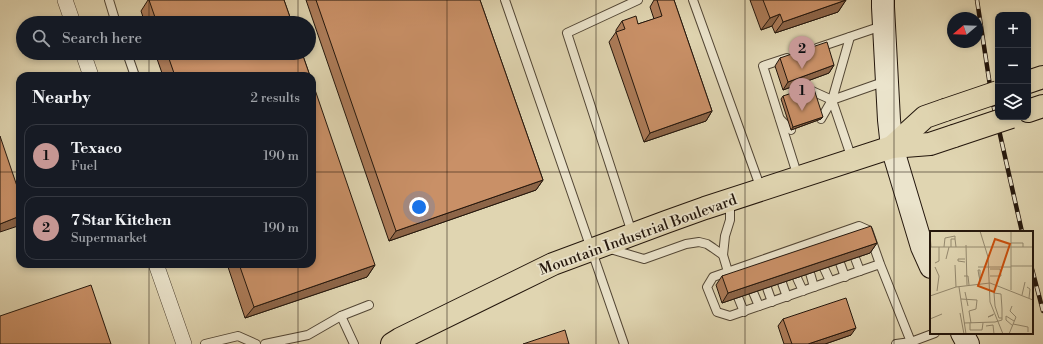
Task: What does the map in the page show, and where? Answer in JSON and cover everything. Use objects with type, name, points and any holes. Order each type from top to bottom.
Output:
[{"type":"main road","points":[[883,0],[889,120],[892,147],[922,247],[930,265]]},
{"type":"main road","points":[[1031,81],[1043,77]]},
{"type":"main road","points":[[892,147],[925,116],[995,93]]},
{"type":"main road","points":[[892,147],[930,144],[1003,120]]},
{"type":"main road","name":"Mountain Industrial Boulevard","points":[[392,344],[553,264],[704,208],[892,147]]},
{"type":"main road","points":[[963,334],[968,344]]},
{"type":"street","points":[[65,0],[71,16]]},
{"type":"street","points":[[85,60],[90,72]]},
{"type":"street","points":[[157,268],[184,344]]},
{"type":"lane","points":[[109,0],[114,16]]},
{"type":"lane","points":[[505,0],[596,248],[624,344]]},
{"type":"lane","points":[[633,235],[567,33],[638,0]]},
{"type":"lane","points":[[693,0],[761,190]]},
{"type":"lane","points":[[806,51],[884,26]]},
{"type":"lane","points":[[822,120],[832,100],[850,37]]},
{"type":"lane","points":[[792,56],[763,66],[783,117],[798,178]]},
{"type":"lane","points":[[129,60],[134,72]]},
{"type":"lane","points":[[822,103],[887,81]]},
{"type":"lane","points":[[812,91],[832,100],[852,160]]},
{"type":"lane","points":[[782,101],[783,117],[791,130]]},
{"type":"lane","points":[[722,255],[725,236],[730,220],[730,200]]},
{"type":"lane","points":[[880,264],[730,316],[717,312],[707,287],[713,277],[859,226],[868,230],[910,343]]},
{"type":"lane","points":[[845,231],[849,240]]},
{"type":"lane","points":[[831,236],[835,245]]},
{"type":"lane","points":[[816,241],[819,251]]},
{"type":"lane","points":[[596,248],[644,260],[686,244],[699,242],[707,244],[722,255],[731,280]]},
{"type":"lane","points":[[802,246],[805,255]]},
{"type":"lane","points":[[785,252],[790,260]]},
{"type":"lane","points":[[772,256],[776,265]]},
{"type":"lane","points":[[855,258],[860,271]]},
{"type":"lane","points":[[758,261],[761,270]]},
{"type":"lane","points":[[840,263],[845,277]]},
{"type":"lane","points":[[744,266],[748,275]]},
{"type":"lane","points":[[824,268],[830,282]]},
{"type":"lane","points":[[810,273],[814,287]]},
{"type":"lane","points":[[797,278],[803,291]]},
{"type":"lane","points":[[782,282],[787,297]]},
{"type":"lane","points":[[768,288],[772,302]]},
{"type":"lane","points":[[753,292],[759,306]]},
{"type":"lane","points":[[738,297],[744,312]]},
{"type":"lane","points":[[265,344],[308,335],[341,316],[369,305]]},
{"type":"lane","points":[[341,316],[354,344]]},
{"type":"lane","points":[[896,344],[910,343],[932,334]]},
{"type":"lane","points":[[205,344],[238,336],[256,344]]},
{"type":"building","points":[[149,0],[284,0],[290,16],[155,16]]},
{"type":"building","points":[[316,0],[480,0],[543,180],[396,231]]},
{"type":"building","points":[[657,0],[674,0],[712,111],[650,133],[616,32],[625,29],[622,21],[636,16],[638,24],[662,16]]},
{"type":"building","points":[[763,0],[846,0],[783,22],[780,14],[770,18]]},
{"type":"building","points":[[827,42],[834,65],[788,82],[780,58]]},
{"type":"building","points":[[169,60],[304,60],[309,72],[174,72]]},
{"type":"building","points":[[813,86],[823,117],[793,127],[783,96]]},
{"type":"building","points":[[316,93],[375,265],[254,307],[240,268],[316,268]]},
{"type":"building","points":[[0,136],[16,183],[16,218],[0,224]]},
{"type":"building","points":[[871,226],[877,243],[728,293],[722,276]]},
{"type":"building","points":[[91,285],[111,344],[0,344],[0,316]]},
{"type":"building","points":[[846,298],[856,328],[808,344],[792,344],[783,319]]},
{"type":"building","points":[[565,330],[569,344],[523,344]]},
{"type":"railway","points":[[977,0],[992,99],[1022,231]]},
{"type":"railway","points":[[1033,273],[1043,311]]},
{"type":"place","name":"7 Star Kitchen","points":[[802,69]]},
{"type":"place","name":"Texaco","points":[[802,111]]}]
